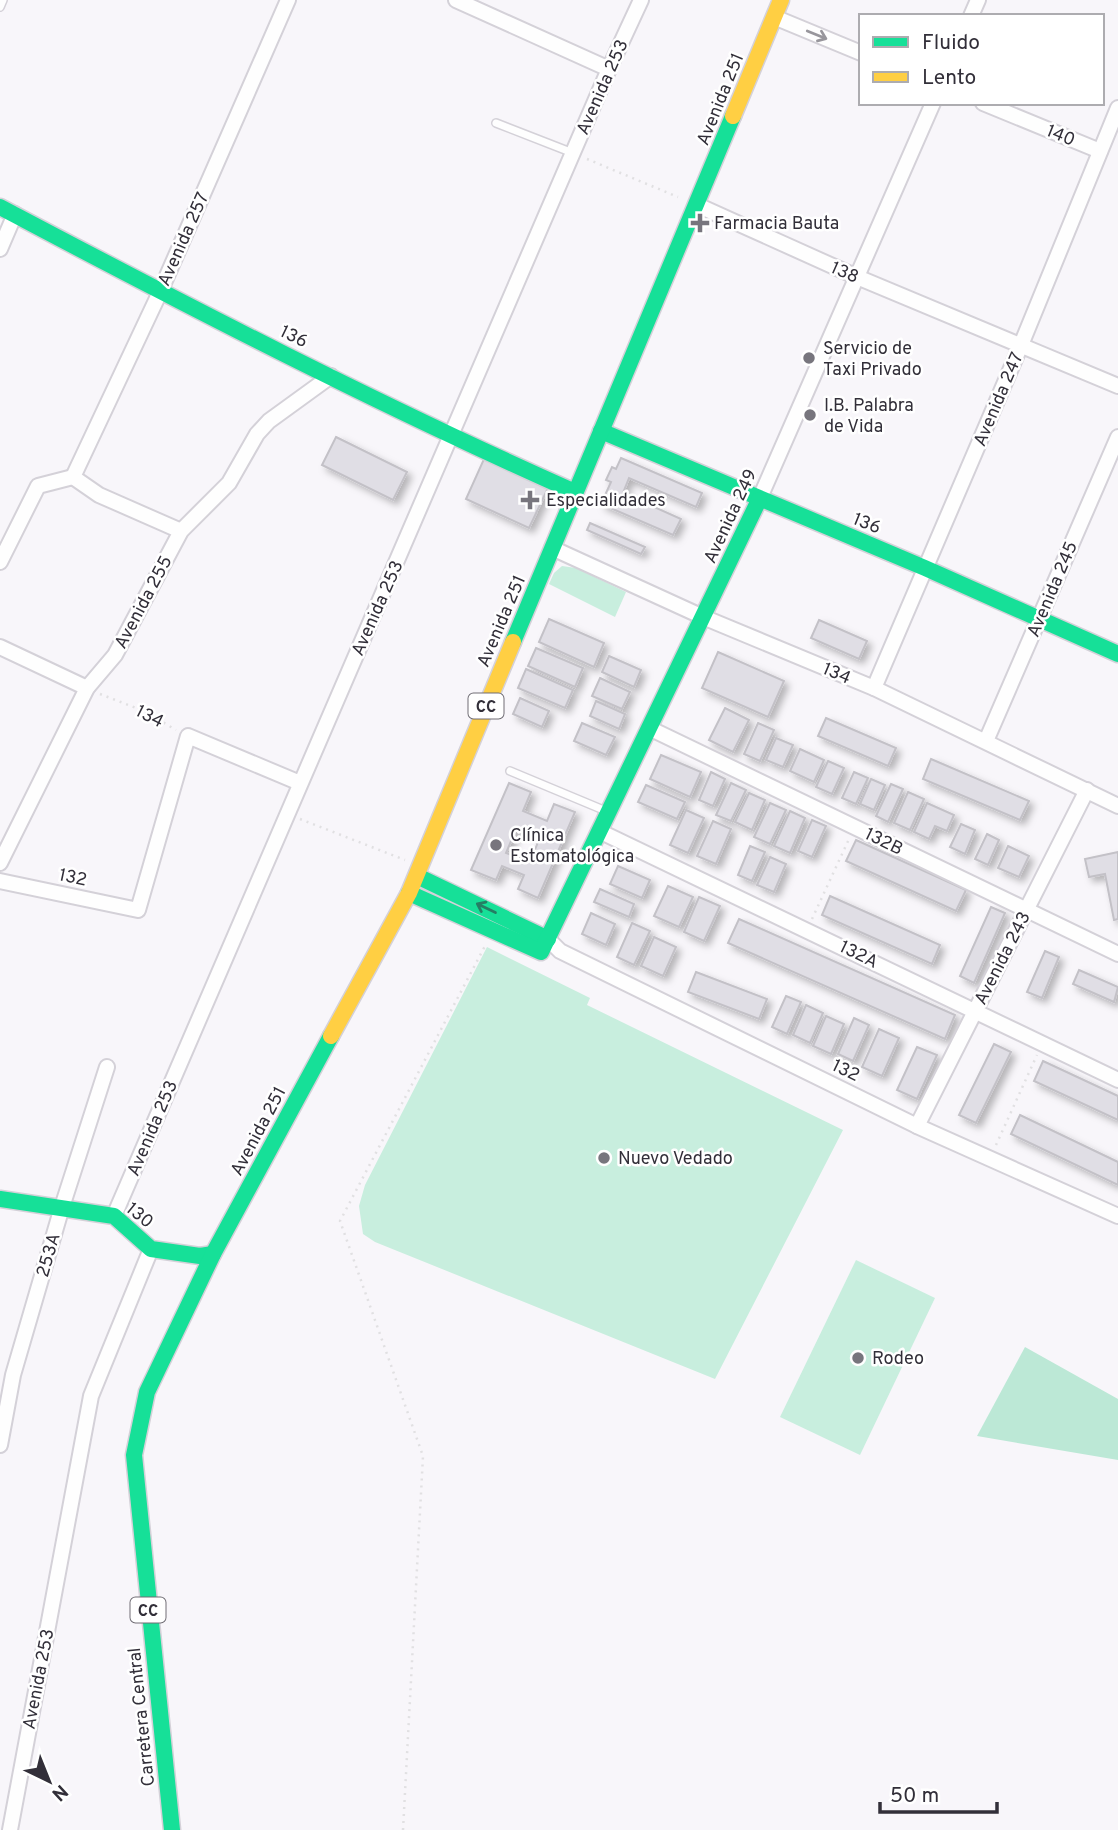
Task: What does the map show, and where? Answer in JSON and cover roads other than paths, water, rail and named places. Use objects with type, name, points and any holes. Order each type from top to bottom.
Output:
[{"type":"street","name":"Avenida 257","points":[[73,477],[160,292],[288,0]]},
{"type":"street","points":[[456,0],[472,3],[609,69]]},
{"type":"street","name":"Avenida 253","points":[[114,1216],[641,0]]},
{"type":"street","name":"Avenida 251","points":[[147,1392],[214,1254],[410,893],[781,0]]},
{"type":"street","points":[[774,17],[859,52]]},
{"type":"street","name":"Avenida 249","points":[[544,946],[760,500],[932,105]]},
{"type":"street","name":"140","points":[[988,105],[1100,151]]},
{"type":"street","name":"Avenida 247","points":[[874,688],[1021,345],[1118,107]]},
{"type":"street","name":"138","points":[[697,205],[857,277],[1118,386]]},
{"type":"street","name":"136","points":[[7,211],[160,292],[451,437],[575,492]]},
{"type":"street","points":[[0,249],[7,211]]},
{"type":"street","name":"Avenida 255","points":[[0,863],[87,688],[115,655],[181,531],[203,506],[229,483],[242,457],[268,421],[331,376]]},
{"type":"street","name":"136","points":[[601,431],[925,568],[1118,654]]},
{"type":"street","name":"Avenida 245","points":[[986,741],[1118,437]]},
{"type":"street","points":[[0,562],[38,485],[73,477],[99,495],[181,531]]},
{"type":"street","name":"134","points":[[552,548],[703,617],[874,688],[1118,806]]},
{"type":"street","points":[[0,647],[87,688]]},
{"type":"street","name":"132B","points":[[649,728],[1118,954]]},
{"type":"street","name":"132","points":[[0,881],[138,910],[188,736],[300,783]]},
{"type":"street","name":"Avenida 243","points":[[918,1126],[1087,790]]},
{"type":"street","name":"132A","points":[[599,831],[1118,1080]]},
{"type":"street","name":"132","points":[[419,871],[544,946]]},
{"type":"street","name":"132","points":[[410,893],[494,931],[559,951],[989,1160],[1118,1216]]},
{"type":"street","name":"253A","points":[[0,1445],[13,1375],[62,1207],[107,1067]]},
{"type":"street","name":"130","points":[[0,1199],[114,1216],[151,1249],[200,1256],[214,1254]]},
{"type":"street","name":"Avenida 253","points":[[7,1828],[90,1396],[151,1249]]},
{"type":"street","name":"Carretera Central","points":[[147,1392],[134,1455],[139,1531],[172,1830]]},
{"type":"lane","points":[[0,7],[3,0]]},
{"type":"lane","points":[[496,122],[573,153]]},
{"type":"lane","points":[[510,771],[608,812]]},
{"type":"place","name":"Farmacia Bauta","points":[[700,223]]},
{"type":"place","name":"Servicio de Taxi Privado","points":[[809,358]]},
{"type":"place","name":"I.B. Palabra de Vida","points":[[810,415]]},
{"type":"place","name":"Especialidades","points":[[530,500]]},
{"type":"place","name":"Clínica Estomatológica","points":[[496,845]]},
{"type":"place","name":"Nuevo Vedado","points":[[604,1158]]},
{"type":"place","name":"Rodeo","points":[[858,1358]]}]
